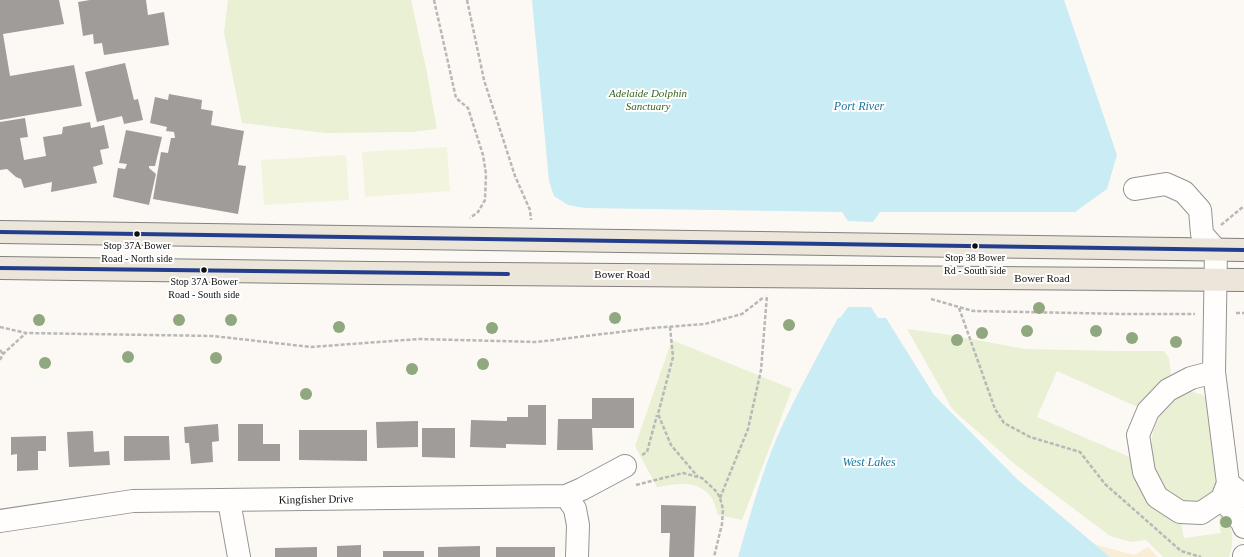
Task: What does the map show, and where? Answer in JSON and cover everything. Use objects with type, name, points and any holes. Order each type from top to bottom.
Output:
[{"type":"main road","points":[[1,231],[1244,250]]},
{"type":"main road","name":"Bower Road","points":[[0,268],[371,273],[1244,280]]},
{"type":"street","points":[[1135,189],[1166,184],[1184,192],[1200,210],[1202,234],[1216,250],[1214,372],[1232,493],[1244,527]]},
{"type":"street","points":[[1214,372],[1191,378],[1168,390],[1148,411],[1138,435],[1144,472],[1157,497],[1180,512],[1201,513],[1232,493]]},
{"type":"street","name":"Kingfisher Drive","points":[[0,521],[133,501],[566,496],[625,466]]},
{"type":"street","points":[[566,496],[575,509],[578,525],[577,557]]},
{"type":"street","points":[[229,501],[239,557]]},
{"type":"path","points":[[434,0],[456,98],[468,108],[483,154],[486,174],[485,200],[478,212],[468,220]]},
{"type":"path","points":[[467,0],[484,80],[515,176],[530,210],[532,224]]},
{"type":"path","points":[[1218,227],[1244,206]]},
{"type":"path","points":[[0,327],[26,333],[213,336],[311,347],[419,339],[537,342],[705,324],[742,314],[767,295],[761,370],[748,429],[720,498]]},
{"type":"path","points":[[926,298],[958,308],[981,311],[1125,314],[1244,313]]},
{"type":"path","points":[[958,308],[995,409],[1004,422],[1030,437],[1080,452],[1105,484],[1181,551],[1201,557]]},
{"type":"path","points":[[625,466],[647,452],[673,357],[670,327]]},
{"type":"path","points":[[0,360],[3,354],[26,333]]},
{"type":"path","points":[[0,350],[3,354]]},
{"type":"path","points":[[658,414],[671,445],[699,478]]},
{"type":"path","points":[[634,486],[683,473],[702,478],[717,492],[723,509],[722,524],[714,557]]},
{"type":"green space","points":[[228,0],[411,0],[427,73],[437,129],[411,132],[326,133],[242,123],[224,32]]},
{"type":"green space","points":[[447,147],[450,191],[365,197],[362,152]]},
{"type":"green space","points":[[346,155],[349,200],[264,205],[261,160]]},
{"type":"green space","points":[[907,329],[944,334],[1025,349],[1164,351],[1169,358],[1171,375],[1160,383],[1142,409],[1057,371],[1037,417],[1132,458],[1181,523],[1184,538],[1221,533],[1219,519],[1222,512],[1230,523],[1232,533],[1232,544],[1229,557],[1163,557],[1146,540],[1132,542],[1110,536],[1017,466],[953,410]]},
{"type":"green space","points":[[672,340],[792,389],[742,520],[718,515],[711,497],[699,487],[679,484],[657,487],[635,446]]},
{"type":"green space","points":[[1190,391],[1203,395],[1207,401],[1217,479],[1214,490],[1208,496],[1197,501],[1178,498],[1167,490],[1156,471],[1152,449],[1152,438],[1159,417],[1174,400]]},
{"type":"sand","points":[[1094,544],[1134,555],[1148,547],[1158,557],[1110,557]]},
{"type":"water","name":"Port River","points":[[532,0],[1064,0],[1117,155],[1107,189],[1075,212],[880,212],[873,222],[848,221],[842,212],[585,208],[568,205],[554,196],[549,181]]},
{"type":"water","name":"West Lakes","points":[[848,307],[871,307],[878,318],[886,318],[934,395],[1017,479],[1110,557],[738,557],[761,480],[778,435],[799,391],[838,318],[840,318]]},
{"type":"building","points":[[0,0],[59,0],[64,24],[3,34],[10,76],[74,65],[82,106],[0,120]]},
{"type":"building","points":[[90,0],[146,0],[148,15],[164,12],[169,45],[104,55],[102,43],[94,44],[93,34],[83,36],[78,2]]},
{"type":"building","points":[[125,63],[134,100],[138,99],[143,120],[124,124],[122,116],[97,122],[85,72]]},
{"type":"building","points":[[169,94],[202,100],[201,109],[213,111],[211,125],[244,131],[238,165],[246,166],[238,214],[153,199],[161,152],[168,153],[171,138],[175,138],[174,132],[166,131],[167,127],[150,123],[155,97],[168,100]]},
{"type":"building","points":[[25,118],[28,137],[20,138],[24,160],[46,156],[43,137],[62,134],[63,127],[90,122],[91,128],[104,125],[109,148],[100,150],[103,164],[93,167],[97,183],[51,192],[52,182],[24,188],[21,179],[16,177],[7,169],[0,170],[0,122]]},
{"type":"building","points":[[126,130],[162,137],[155,166],[149,166],[149,168],[156,174],[149,205],[113,197],[118,168],[125,169],[127,164],[119,163]]},
{"type":"building","points":[[592,398],[634,398],[634,428],[592,428],[593,450],[557,450],[558,419],[592,419]]},
{"type":"building","points":[[528,405],[546,405],[546,445],[506,444],[506,448],[470,447],[471,420],[507,421],[507,417],[528,417]]},
{"type":"building","points":[[418,421],[418,447],[377,448],[376,422]]},
{"type":"building","points":[[218,424],[219,441],[212,442],[213,462],[191,464],[189,443],[185,443],[184,427]]},
{"type":"building","points":[[238,424],[263,424],[263,444],[280,444],[280,461],[238,461]]},
{"type":"building","points":[[422,428],[455,428],[455,458],[422,457]]},
{"type":"building","points":[[299,430],[367,430],[367,461],[299,460]]},
{"type":"building","points":[[93,431],[94,452],[109,451],[110,465],[69,467],[67,432]]},
{"type":"building","points":[[46,436],[46,451],[38,451],[38,470],[17,471],[17,454],[11,455],[11,437]]},
{"type":"building","points":[[124,436],[169,436],[170,460],[124,461]]},
{"type":"building","points":[[661,505],[696,506],[694,557],[669,557],[670,533],[661,533]]},
{"type":"building","points":[[361,545],[361,557],[337,557],[337,546]]},
{"type":"building","points":[[480,546],[480,557],[438,557],[438,547]]},
{"type":"building","points":[[317,547],[317,557],[275,557],[275,548]]},
{"type":"building","points":[[496,547],[555,547],[555,557],[496,557]]},
{"type":"building","points":[[383,551],[424,551],[424,557],[383,557]]},
{"type":"transit line","points":[[0,232],[1244,250]]},
{"type":"transit line","points":[[0,268],[508,274]]},
{"type":"place","name":"Stop 37A Bower Road - North side","points":[[137,234]]},
{"type":"place","name":"Stop 38 Bower Rd - South side","points":[[975,246]]},
{"type":"place","name":"Stop 37A Bower Road - South side","points":[[204,270]]},
{"type":"park label","name":"Adelaide Dolphin Sanctuary","points":[[648,100]]}]
